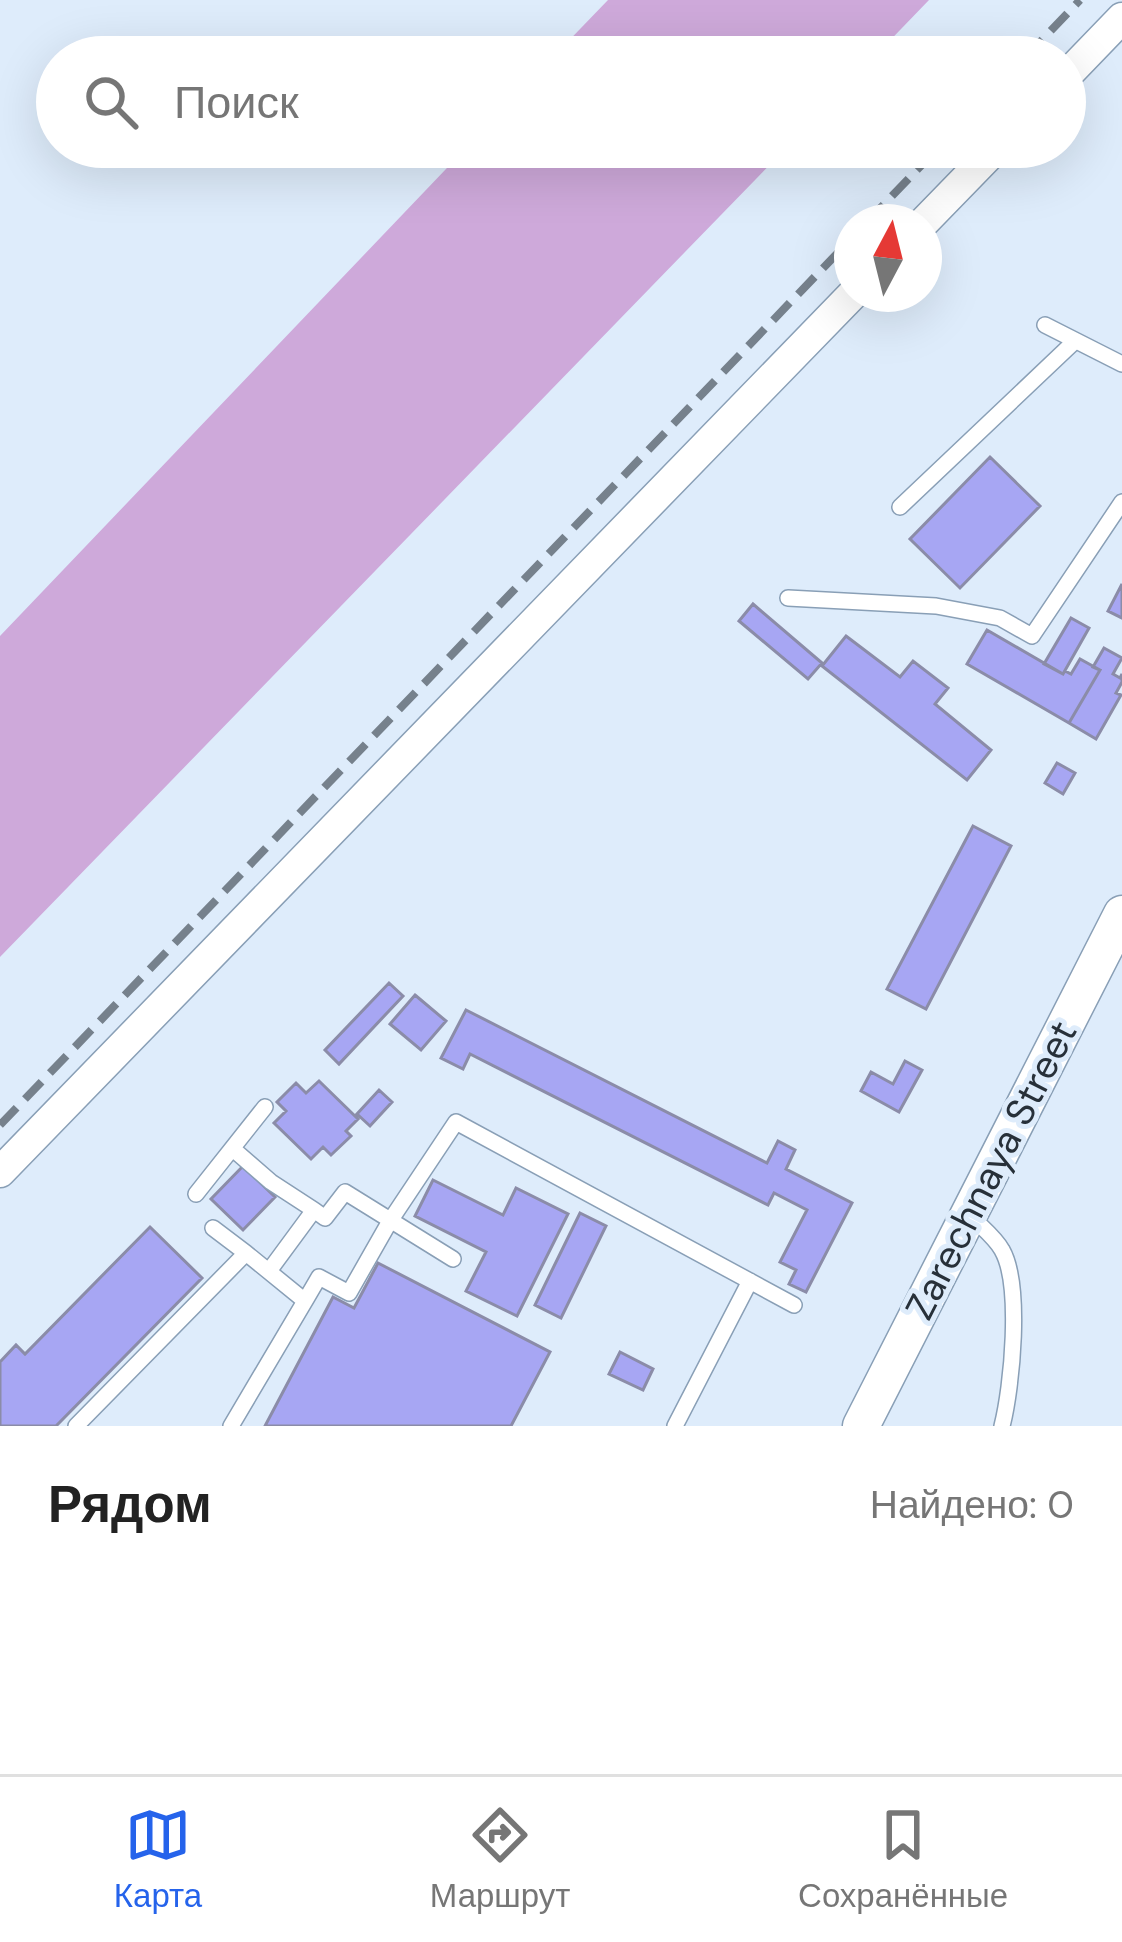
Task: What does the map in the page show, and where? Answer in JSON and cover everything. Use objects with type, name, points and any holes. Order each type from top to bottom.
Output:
[{"type":"street","points":[[1086,55],[1122,18]]},
{"type":"street","points":[[941,204],[976,168]]},
{"type":"street","points":[[0,1172],[836,312]]},
{"type":"street","name":"Zarechnaya Street","points":[[860,1426],[1122,914]]},
{"type":"lane","points":[[1045,326],[1122,364]]},
{"type":"lane","points":[[900,507],[1075,340]]},
{"type":"lane","points":[[788,598],[936,606],[1000,617],[1032,636],[1122,502]]},
{"type":"lane","points":[[196,1194],[265,1107]]},
{"type":"lane","points":[[232,1426],[319,1277],[349,1293],[456,1122],[794,1305]]},
{"type":"lane","points":[[233,1149],[325,1218],[345,1192],[453,1259]]},
{"type":"lane","points":[[268,1271],[314,1210]]},
{"type":"lane","points":[[968,1213],[1003,1251],[1014,1310],[1011,1391],[1002,1426]]},
{"type":"lane","points":[[213,1228],[304,1301]]},
{"type":"lane","points":[[76,1426],[245,1253]]},
{"type":"lane","points":[[675,1426],[750,1281]]},
{"type":"shaded area","points":[[608,0],[929,0],[894,36],[573,36]]},
{"type":"shaded area","points":[[447,168],[767,168],[0,957],[0,636]]},
{"type":"building","points":[[990,457],[1040,506],[960,588],[910,539]]},
{"type":"building","points":[[1122,584],[1122,618],[1108,611]]},
{"type":"building","points":[[753,604],[822,663],[808,679],[739,621]]},
{"type":"building","points":[[1071,618],[1089,628],[1063,674],[1044,664]]},
{"type":"building","points":[[987,630],[1063,674],[1071,674],[1080,659],[1100,670],[1069,723],[967,664]]},
{"type":"building","points":[[846,636],[900,677],[913,661],[948,688],[935,704],[991,750],[967,780],[822,666]]},
{"type":"building","points":[[1104,648],[1122,658],[1113,674],[1120,678],[1122,674],[1116,693],[1121,695],[1096,739],[1069,723],[1100,670],[1093,667]]},
{"type":"building","points":[[1057,763],[1075,773],[1063,794],[1045,783]]},
{"type":"building","points":[[973,826],[1011,846],[926,1009],[887,989]]},
{"type":"building","points":[[389,983],[403,996],[339,1064],[325,1050]]},
{"type":"building","points":[[415,995],[446,1021],[421,1050],[390,1024]]},
{"type":"building","points":[[466,1010],[767,1163],[778,1141],[795,1150],[786,1169],[852,1203],[806,1292],[789,1284],[796,1270],[780,1262],[807,1210],[774,1193],[768,1205],[470,1054],[463,1069],[441,1058]]},
{"type":"building","points":[[905,1061],[922,1070],[899,1112],[861,1091],[871,1072],[893,1084]]},
{"type":"building","points":[[319,1081],[358,1119],[346,1131],[351,1136],[331,1155],[323,1147],[311,1159],[274,1123],[286,1111],[277,1102],[296,1083],[306,1093]]},
{"type":"building","points":[[379,1090],[392,1102],[370,1126],[357,1114]]},
{"type":"building","points":[[243,1166],[275,1197],[243,1230],[211,1199]]},
{"type":"building","points":[[433,1180],[503,1215],[516,1188],[568,1214],[517,1316],[466,1291],[486,1252],[415,1216]]},
{"type":"building","points":[[580,1213],[606,1226],[561,1318],[535,1305]]},
{"type":"building","points":[[150,1227],[202,1278],[56,1426],[0,1426],[0,1362],[16,1345],[25,1354]]},
{"type":"building","points":[[378,1263],[550,1352],[511,1426],[265,1426],[333,1297],[354,1308]]},
{"type":"building","points":[[620,1352],[653,1369],[643,1390],[609,1374]]},
{"type":"railway","points":[[1046,36],[1080,0]]},
{"type":"railway","points":[[884,204],[919,168]]},
{"type":"railway","points":[[0,1125],[834,257]]}]
